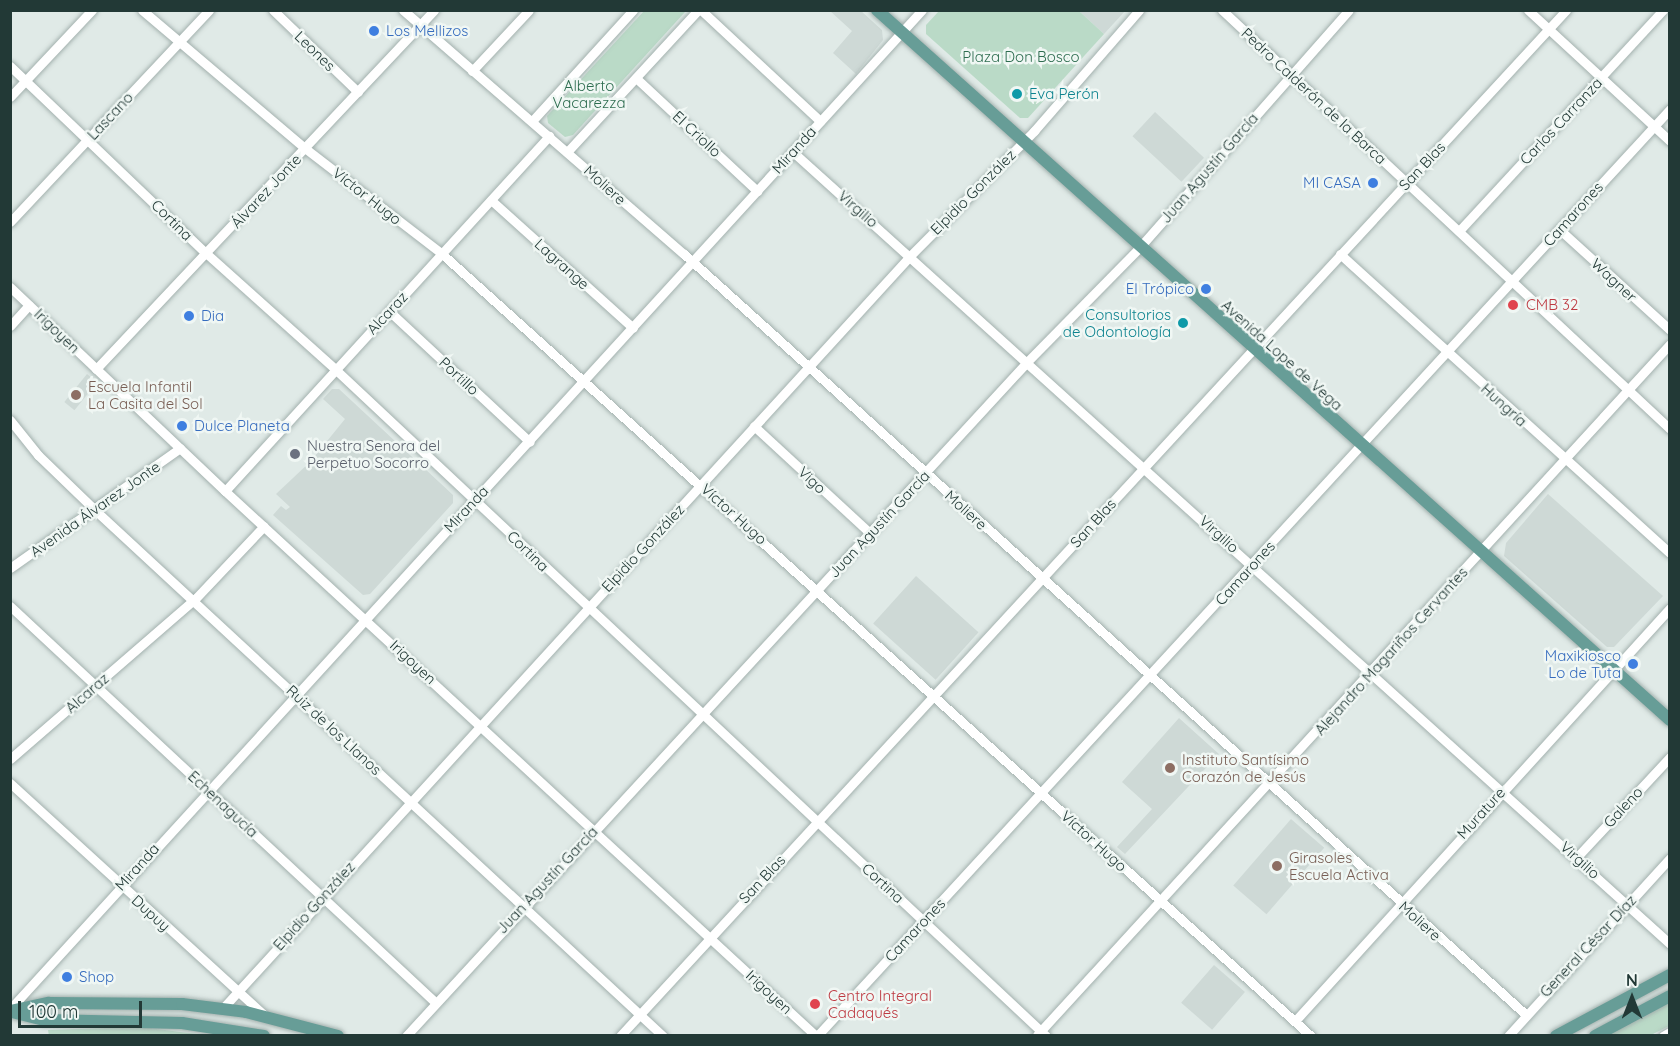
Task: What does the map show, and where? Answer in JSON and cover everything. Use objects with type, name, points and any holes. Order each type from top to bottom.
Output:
[{"type":"main road","name":"Avenida Lope de Vega","points":[[877,10],[1139,248],[1670,720]]},
{"type":"main road","points":[[1556,1035],[1670,975]]},
{"type":"main road","points":[[1595,1035],[1670,996]]},
{"type":"main road","points":[[10,1010],[49,1003],[141,1001],[222,1009],[339,1035]]},
{"type":"main road","points":[[10,1010],[45,1020],[182,1023],[264,1035]]},
{"type":"street","points":[[10,97],[92,10]]},
{"type":"street","name":"Víctor Hugo","points":[[142,10],[178,43],[306,148],[441,253],[702,484],[1311,1035]]},
{"type":"street","name":"Lascano","points":[[10,222],[209,10]]},
{"type":"street","name":"Leones","points":[[273,10],[358,92]]},
{"type":"street","name":"Moliere","points":[[404,10],[472,71],[533,120],[693,262],[1268,785],[1525,1014]]},
{"type":"street","name":"Álvarez Jonte","points":[[96,369],[207,254],[434,10]]},
{"type":"street","points":[[472,71],[529,10]]},
{"type":"street","points":[[533,120],[633,10]]},
{"type":"street","points":[[568,152],[699,10],[820,122]]},
{"type":"street","name":"Miranda","points":[[10,1010],[120,885],[365,617],[530,442],[922,10]]},
{"type":"street","name":"Elpidio González","points":[[222,1009],[911,255],[1022,143],[1139,10]]},
{"type":"street","name":"Pedro Calderón de la Barca","points":[[1222,10],[1670,429]]},
{"type":"street","name":"Juan Agustín García","points":[[406,1035],[1028,361],[1139,248],[1348,10]]},
{"type":"street","points":[[1528,10],[1670,141]]},
{"type":"street","name":"San Blas","points":[[620,1035],[1566,10]]},
{"type":"street","name":"Carlos Carranza","points":[[1459,231],[1663,10]]},
{"type":"street","name":"Cortina","points":[[10,66],[89,138],[207,254],[335,369],[474,500],[586,609],[702,713],[924,921],[1041,1034]]},
{"type":"street","name":"El Criollo","points":[[636,78],[757,191]]},
{"type":"street","name":"Camarones","points":[[816,1035],[1150,677],[1670,109]]},
{"type":"street","name":"Alcaraz","points":[[225,491],[549,135]]},
{"type":"street","name":"Virgilio","points":[[793,152],[911,255],[1577,857],[1670,944]]},
{"type":"street","name":"Lagrange","points":[[491,200],[633,328]]},
{"type":"street","name":"Wagner","points":[[1559,229],[1670,330]]},
{"type":"street","name":"Hungría","points":[[1340,254],[1446,353],[1670,553]]},
{"type":"street","name":"Irigoyen","points":[[10,287],[225,491],[365,617],[816,1035]]},
{"type":"street","points":[[10,326],[29,305]]},
{"type":"street","name":"Portillo","points":[[389,311],[530,442]]},
{"type":"street","name":"Alejandro Magariños Cervantes","points":[[1041,1034],[1670,344]]},
{"type":"street","name":"Ruiz de los Llanos","points":[[10,420],[38,455],[96,510],[195,599],[663,1035]]},
{"type":"street","name":"Vigo","points":[[754,426],[870,533]]},
{"type":"street","name":"Avenida Álvarez Jonte","points":[[10,568],[96,510],[180,448]]},
{"type":"street","name":"Alcaraz","points":[[10,759],[195,599],[264,526]]},
{"type":"street","name":"Echenagucía","points":[[10,606],[97,684],[207,790],[435,1002]]},
{"type":"street","name":"Murature","points":[[1295,1021],[1611,668],[1670,608]]},
{"type":"street","name":"Galeno","points":[[1577,857],[1670,757]]},
{"type":"street","name":"Dupuy","points":[[10,783],[266,1017]]},
{"type":"street","name":"General César Díaz","points":[[1508,1035],[1670,858]]},
{"type":"street","points":[[1663,1035],[1670,1032]]},
{"type":"shaded area","points":[[830,11],[861,11],[882,30],[883,40],[856,74],[833,53],[852,31]]},
{"type":"shaded area","points":[[1079,11],[1125,11],[1104,34]]},
{"type":"shaded area","points":[[1155,112],[1204,158],[1181,182],[1132,136]]},
{"type":"shaded area","name":"Escuela Infantil La Casita del Sol","points":[[87,374],[97,382],[74,410],[64,402]]},
{"type":"shaded area","points":[[332,389],[339,389],[453,495],[453,503],[370,594],[363,595],[273,515],[281,506],[286,510],[290,507],[276,494],[310,462],[345,419],[323,399]]},
{"type":"shaded area","points":[[1548,494],[1663,596],[1614,647],[1607,647],[1504,556],[1506,543]]},
{"type":"shaded area","points":[[916,576],[978,632],[936,680],[873,624]]},
{"type":"shaded area","name":"Instituto Santísimo Corazón de Jesús","points":[[1179,718],[1219,754],[1125,854],[1117,847],[1152,809],[1122,782]]},
{"type":"shaded area","name":"Girasoles Escuela Activa","points":[[1291,819],[1324,848],[1266,914],[1233,885]]},
{"type":"shaded area","points":[[1214,965],[1245,992],[1212,1030],[1181,1003]]},
{"type":"green space","name":"Alberto Vacarezza","points":[[644,11],[685,12],[573,135],[565,137],[548,123],[547,116]]},
{"type":"green space","name":"Plaza Don Bosco","points":[[939,11],[1079,11],[1104,34],[1028,118],[1020,118],[926,34],[926,25]]},
{"type":"green space","points":[[1669,1002],[1669,1026],[1651,1035],[1606,1036]]},
{"type":"green space","points":[[140,1027],[205,1035],[49,1036],[48,1030]]},
{"type":"place","name":"Los Mellizos","points":[[374,31]]},
{"type":"place","name":"Eva Perón","points":[[1017,94]]},
{"type":"place","name":"MI CASA","points":[[1373,183]]},
{"type":"place","name":"El Trópico","points":[[1206,289]]},
{"type":"place","name":"CMB 32","points":[[1513,305]]},
{"type":"place","name":"Dia","points":[[189,316]]},
{"type":"place","name":"Consultorios de Odontología","points":[[1183,323]]},
{"type":"place","name":"Escuela Infantil La Casita del Sol","points":[[76,395]]},
{"type":"place","name":"Dulce Planeta","points":[[182,426]]},
{"type":"place","name":"Nuestra Senora del Perpetuo Socorro","points":[[295,454]]},
{"type":"place","name":"Maxikiosco Lo de Tuta","points":[[1633,664]]},
{"type":"place","name":"Instituto Santísimo Corazón de Jesús","points":[[1170,768]]},
{"type":"place","name":"Girasoles Escuela Activa","points":[[1277,866]]},
{"type":"place","name":"Shop","points":[[67,977]]},
{"type":"place","name":"Centro Integral Cadaqués","points":[[815,1004]]}]
